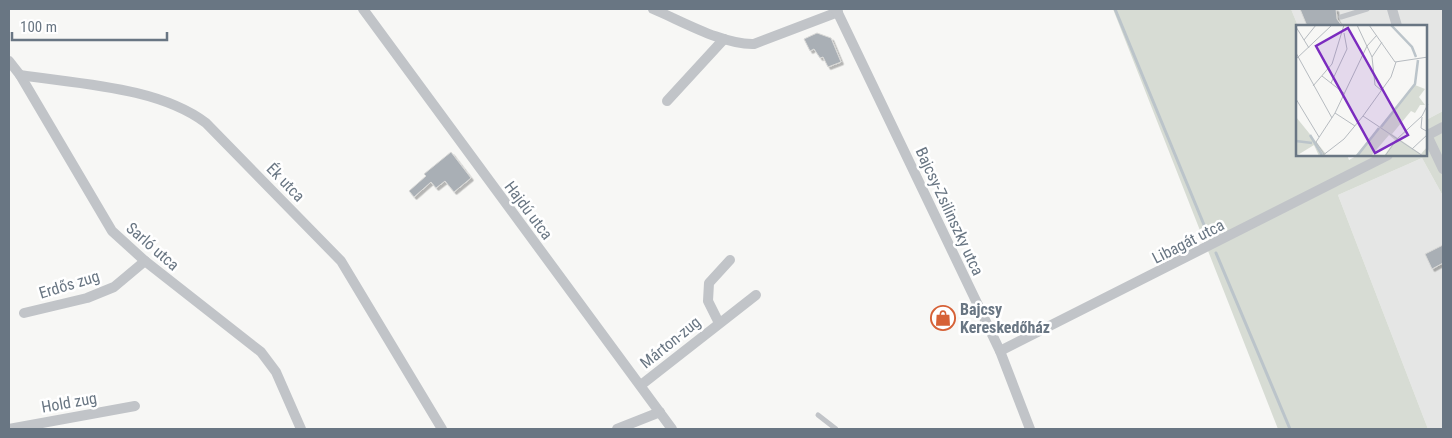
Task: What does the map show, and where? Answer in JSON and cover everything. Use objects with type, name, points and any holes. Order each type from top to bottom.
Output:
[{"type":"street","name":"Hajdú utca","points":[[363,9],[672,429]]},
{"type":"street","points":[[653,9],[724,39],[742,44],[754,44],[837,10]]},
{"type":"street","points":[[1392,9],[1396,25]]},
{"type":"street","name":"Bajcsy-Zsilinszky utca","points":[[837,10],[1000,351],[1030,429]]},
{"type":"street","points":[[667,101],[724,39]]},
{"type":"street","name":"Sarló utca","points":[[9,62],[20,75],[112,231],[145,262],[261,352],[276,372],[301,429]]},
{"type":"street","name":"Ék utca","points":[[20,75],[144,94],[180,106],[206,123],[341,261],[442,429]]},
{"type":"street","points":[[1427,135],[1443,127]]},
{"type":"street","points":[[1427,137],[1443,169]]},
{"type":"street","name":"Libagát utca","points":[[1000,351],[1386,156]]},
{"type":"street","name":"Márton-zug","points":[[719,323],[708,301],[709,283],[730,260]]},
{"type":"street","name":"Erdős zug","points":[[24,313],[96,294],[114,286],[145,262]]},
{"type":"street","name":"Márton-zug","points":[[641,385],[756,295]]},
{"type":"street","name":"Hold zug","points":[[9,429],[136,406]]},
{"type":"street","points":[[617,429],[660,412]]},
{"type":"lane","points":[[1341,17],[1368,9]]},
{"type":"lane","points":[[818,415],[836,429]]},
{"type":"shaded area","points":[[1113,9],[1291,9],[1298,25],[1296,25],[1296,156],[1347,156],[1349,160],[1356,156],[1427,156],[1427,119],[1443,111],[1443,196],[1422,158],[1338,195],[1428,429],[1278,429]]},
{"type":"shaded area","points":[[1291,9],[1443,9],[1443,111],[1427,119],[1427,25],[1298,25]]},
{"type":"shaded area","points":[[1422,158],[1443,196],[1443,429],[1428,429],[1338,195]]},
{"type":"building","points":[[1300,9],[1336,9],[1337,19],[1341,25],[1307,25]]},
{"type":"building","points":[[817,33],[831,38],[841,62],[828,67],[823,57],[820,58],[814,49],[810,51],[804,39]]},
{"type":"building","points":[[451,152],[471,178],[454,192],[445,181],[436,188],[431,182],[414,197],[409,191],[426,176],[424,174]]},
{"type":"building","points":[[1443,245],[1443,263],[1432,269],[1425,254]]},
{"type":"waterway","points":[[1115,9],[1209,237]]},
{"type":"waterway","points":[[1216,253],[1290,429]]},
{"type":"place","name":"Bajcsy Kereskedőház","points":[[943,318]]}]
